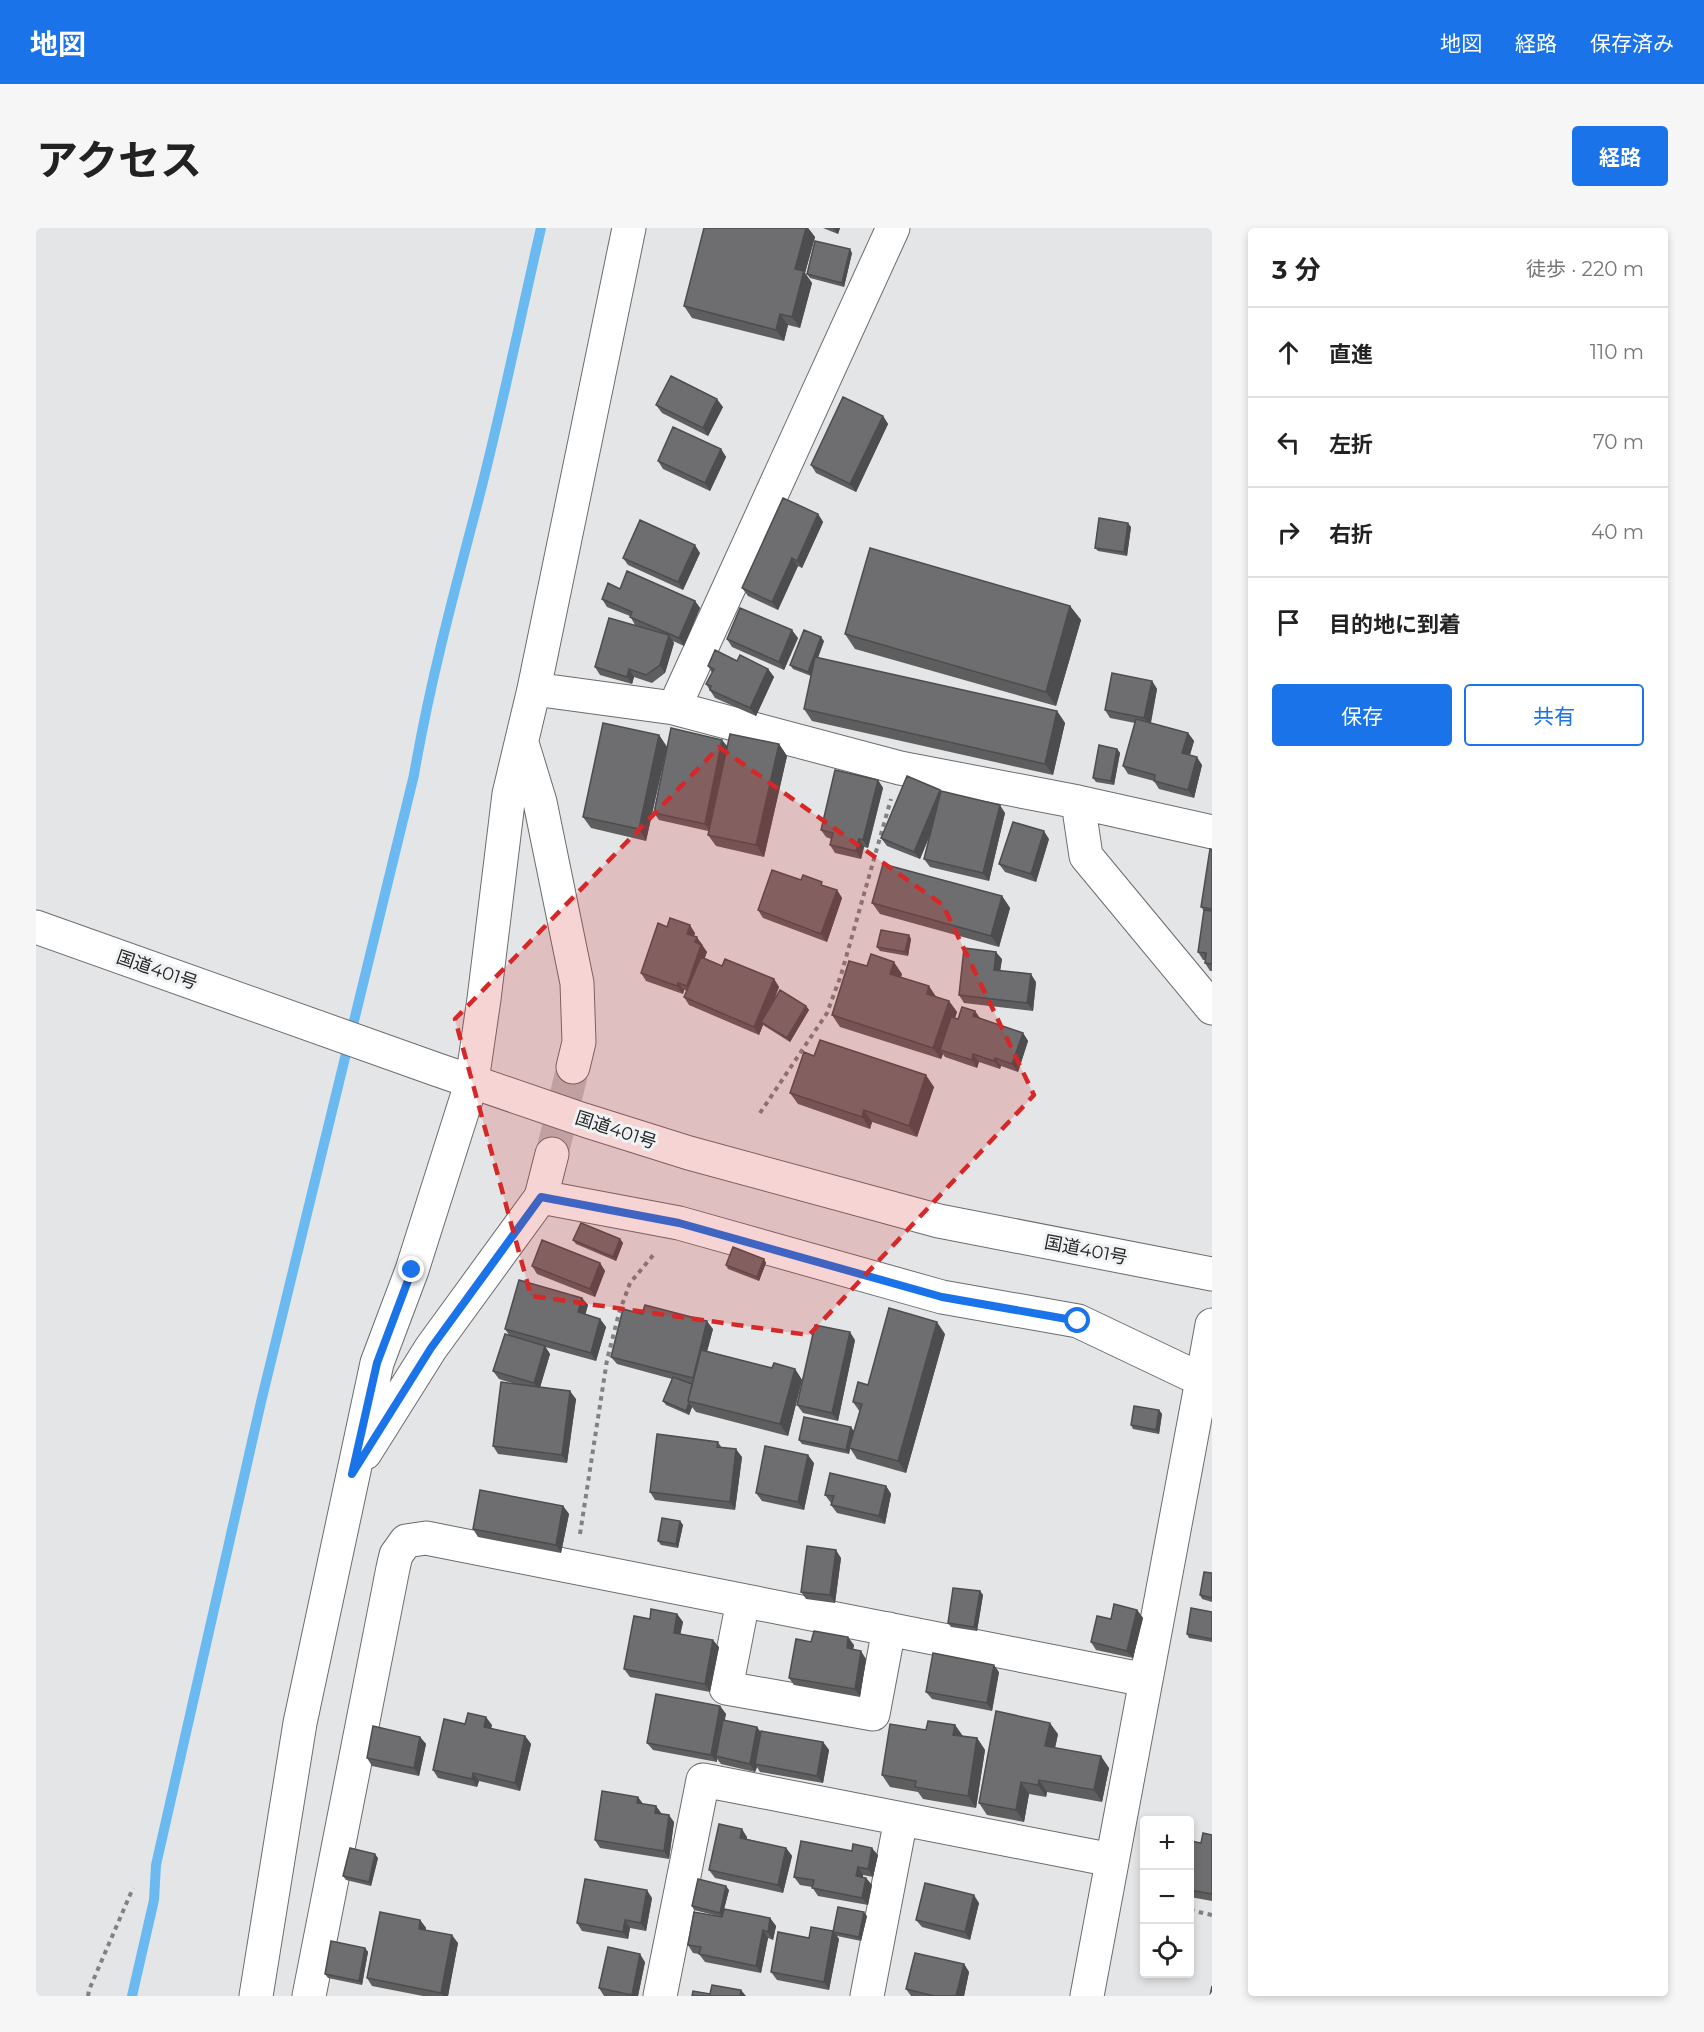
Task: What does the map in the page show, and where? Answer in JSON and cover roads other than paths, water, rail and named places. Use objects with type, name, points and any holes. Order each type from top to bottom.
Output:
[{"type":"main road","points":[[256,1996],[300,1723],[377,1363],[412,1270],[472,1081],[509,795],[534,689],[629,228]]},
{"type":"main road","points":[[674,708],[892,228]]},
{"type":"main road","points":[[534,689],[674,708],[900,768],[1078,802],[1212,832]]},
{"type":"main road","points":[[522,741],[540,802],[577,983],[579,1042],[573,1067]]},
{"type":"main road","points":[[1078,802],[1086,856],[1212,1008]]},
{"type":"main road","name":"国道401号","points":[[36,927],[438,1070],[689,1154],[939,1221],[1212,1274]]},
{"type":"main road","points":[[352,1474],[431,1348],[541,1197],[552,1154]]},
{"type":"main road","points":[[541,1197],[679,1223],[942,1297],[1078,1321],[1207,1381]]},
{"type":"main road","points":[[1087,1996],[1146,1680],[1207,1381],[1212,1325]]},
{"type":"main road","points":[[309,1996],[396,1555],[406,1541],[426,1538],[1146,1680]]},
{"type":"main road","points":[[743,1600],[726,1688],[873,1714],[889,1629]]},
{"type":"main road","points":[[660,1996],[703,1780],[1112,1860]]},
{"type":"main road","points":[[867,1996],[901,1819]]},
{"type":"waterway","points":[[132,1996],[154,1900],[156,1865],[261,1402],[414,775],[434,676],[493,442],[541,228]]},
{"type":"tunnel","points":[[552,1154],[573,1067]]}]
